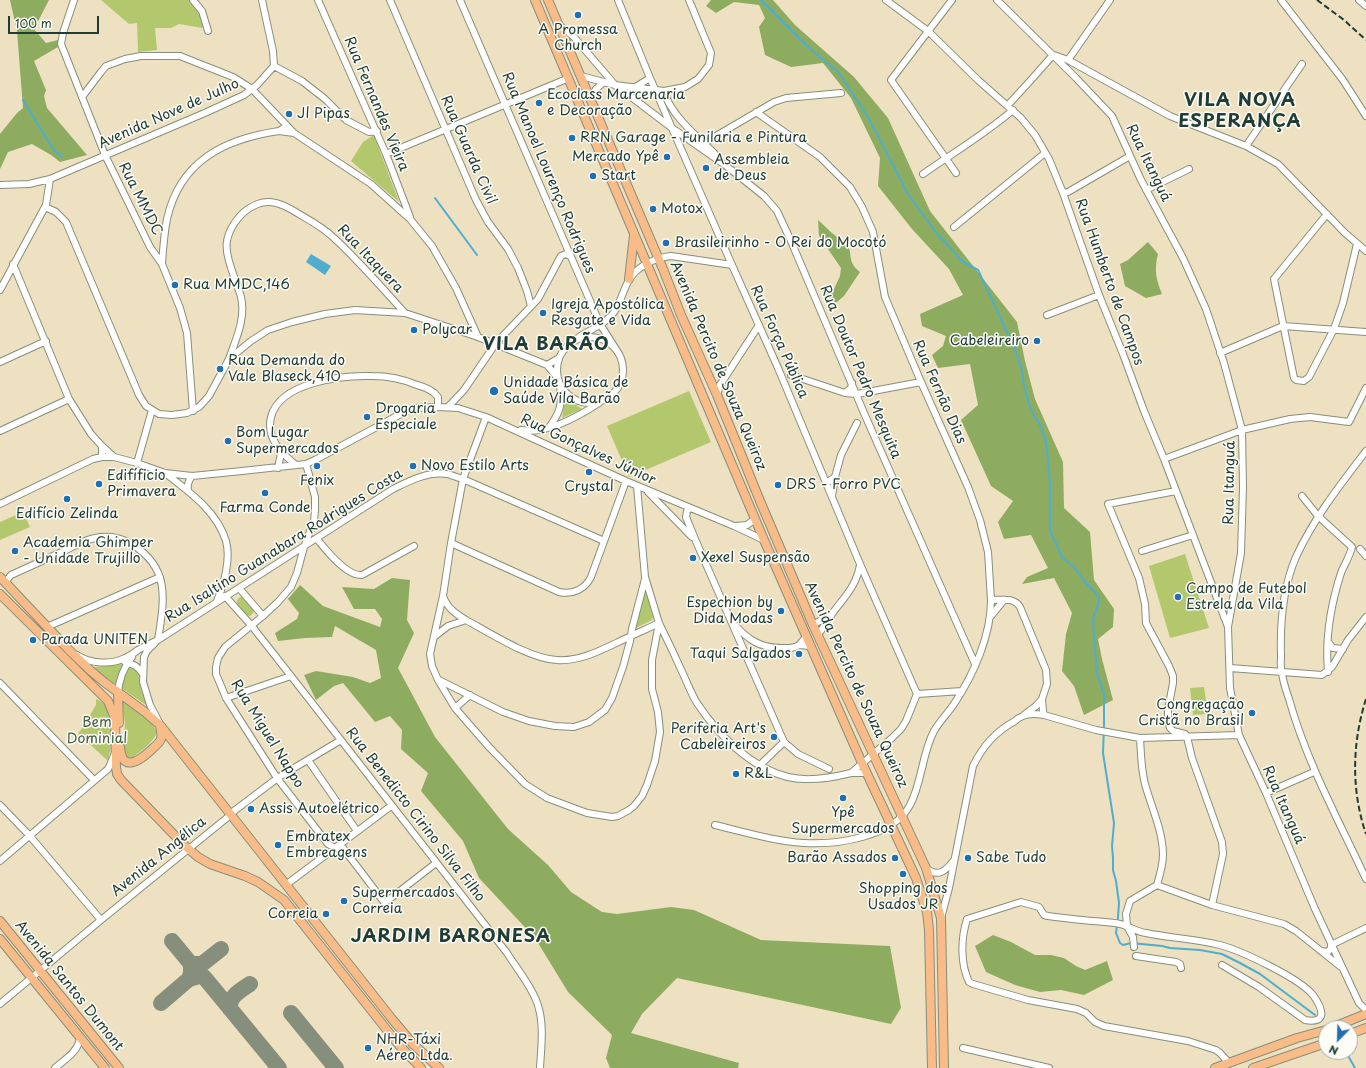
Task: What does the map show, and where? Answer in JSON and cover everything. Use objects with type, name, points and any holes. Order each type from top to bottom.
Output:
[{"type":"main road","name":"Avenida Percito de Souza Queiroz","points":[[535,0],[782,582],[867,773],[888,828],[895,834],[916,878],[926,912],[929,930],[932,1068]]},
{"type":"main road","name":"Avenida Percito de Souza Queiroz","points":[[548,0],[681,315],[717,395],[813,626],[926,868],[941,918],[944,1068]]},
{"type":"main road","points":[[629,279],[634,232]]},
{"type":"main road","points":[[755,519],[759,514],[760,501]]},
{"type":"main road","points":[[0,577],[69,650],[104,682],[160,725],[287,884],[392,1019],[413,1044],[439,1068]]},
{"type":"main road","points":[[782,582],[788,589],[802,618],[813,626]]},
{"type":"main road","points":[[0,594],[108,701],[115,718],[119,734],[115,752]]},
{"type":"main road","points":[[118,693],[121,756],[128,762],[136,762],[159,743],[162,737],[160,725]]},
{"type":"main road","points":[[115,718],[115,752],[118,774],[121,780],[198,857],[210,864],[258,882],[284,900],[398,1044],[421,1068]]},
{"type":"main road","name":"Avenida Santos Dumont","points":[[0,921],[119,1068]]},
{"type":"main road","name":"Avenida Santos Dumont","points":[[0,939],[105,1068]]},
{"type":"main road","points":[[1351,1020],[1366,1014]]},
{"type":"main road","points":[[1215,1068],[1296,1038],[1318,1032]]},
{"type":"main road","points":[[1253,1068],[1318,1046]]},
{"type":"street","name":"Rua MMDC","points":[[74,0],[61,44],[105,155],[150,247],[162,264],[180,308],[187,333],[192,411]]},
{"type":"street","points":[[193,0],[202,11],[208,30]]},
{"type":"street","points":[[262,0],[272,45],[274,66],[302,81],[325,99],[346,120],[368,132],[376,131]]},
{"type":"street","name":"Rua Fernandes Vieira","points":[[318,0],[386,154],[410,218]]},
{"type":"street","name":"Rua Guarda Civil","points":[[390,0],[482,211],[488,222],[508,249],[518,268],[531,306]]},
{"type":"street","name":"Rua Manoel Lourenço Rodrigues","points":[[460,0],[600,324],[619,354]]},
{"type":"street","name":"Rua Força Pública","points":[[618,0],[650,78],[784,380],[867,581],[917,694]]},
{"type":"street","points":[[581,76],[615,85],[664,91],[685,87],[698,79],[709,65],[711,53],[689,0]]},
{"type":"street","name":"Rua Humberto de Campos","points":[[886,0],[928,31],[978,80],[1008,105],[1035,135],[1045,153],[1063,193],[1098,295],[1123,354],[1228,627]]},
{"type":"street","points":[[952,0],[891,80],[956,173]]},
{"type":"street","name":"Rua Itanguá","points":[[997,0],[1072,73],[1112,116],[1146,190],[1183,258],[1200,294],[1220,352],[1242,430],[1243,487],[1240,552],[1228,627],[1230,688],[1239,735],[1266,793],[1315,909],[1342,968],[1359,1003],[1366,1010]]},
{"type":"street","points":[[1068,60],[1110,0]]},
{"type":"street","points":[[1281,0],[1343,80],[1366,116]]},
{"type":"street","points":[[1359,0],[1366,6]]},
{"type":"street","points":[[559,25],[574,37],[615,85],[672,128],[701,145]]},
{"type":"street","points":[[1008,105],[1053,55],[1068,60],[1170,116],[1246,146],[1278,164],[1345,233],[1366,251]]},
{"type":"street","points":[[82,97],[106,66],[125,59],[141,56],[180,56],[233,77],[252,90],[294,133],[371,184],[410,218],[432,246],[456,288],[478,337]]},
{"type":"street","points":[[1246,146],[1302,64]]},
{"type":"street","name":"Avenida Nove de Julho","points":[[0,185],[29,184],[50,179],[208,112],[252,90],[274,66]]},
{"type":"street","points":[[1072,73],[1071,70],[1073,66],[1080,66]]},
{"type":"street","points":[[386,154],[569,78]]},
{"type":"street","points":[[632,87],[650,78]]},
{"type":"street","points":[[591,100],[594,93],[604,82]]},
{"type":"street","points":[[630,96],[632,87]]},
{"type":"street","points":[[664,91],[669,104],[701,145]]},
{"type":"street","points":[[701,145],[774,102],[786,98],[841,93]]},
{"type":"street","points":[[923,174],[946,157],[996,126],[1013,110]]},
{"type":"street","name":"Rua Fernão Dias","points":[[756,112],[820,157],[850,187],[874,232],[885,297],[968,487],[980,520],[988,552],[991,616]]},
{"type":"street","points":[[279,131],[287,126]]},
{"type":"street","points":[[162,264],[163,243],[167,217],[177,192],[189,172],[198,163],[226,145],[256,134],[279,131],[294,133]]},
{"type":"street","name":"Rua Doutor Pedro Mesquita","points":[[701,145],[764,196],[777,211],[852,382],[864,414],[975,664]]},
{"type":"street","points":[[954,227],[1045,153]]},
{"type":"street","points":[[1063,193],[1068,192],[1130,156]]},
{"type":"street","points":[[1146,190],[1189,169]]},
{"type":"street","points":[[0,290],[45,207],[50,179]]},
{"type":"street","name":"Rua Itaquera","points":[[229,359],[242,319],[242,305],[228,254],[227,242],[232,228],[240,216],[255,205],[262,202],[284,205],[333,237],[405,313]]},
{"type":"street","points":[[45,207],[56,212],[66,222],[139,395],[146,406],[159,414],[172,416],[187,413],[199,407],[209,396],[229,359],[268,330],[305,318],[355,310],[405,313],[496,343],[547,364],[553,370],[565,391],[570,396],[582,402],[595,402],[608,398]]},
{"type":"street","points":[[1327,214],[1274,279],[1294,378],[1296,380],[1304,381],[1309,377],[1334,329],[1343,303],[1357,244]]},
{"type":"street","points":[[150,247],[158,249],[163,243]]},
{"type":"street","points":[[448,407],[464,390],[496,343],[538,299],[561,256],[566,254],[570,256]]},
{"type":"street","points":[[658,259],[671,256],[732,265]]},
{"type":"street","name":"Avenida Percito de Souza Queiroz","points":[[647,264],[658,259]]},
{"type":"street","points":[[13,264],[69,400],[91,434],[114,457]]},
{"type":"street","points":[[550,426],[560,412],[561,405],[557,369],[559,358],[564,349],[600,324],[616,310],[629,279],[640,268],[647,264]]},
{"type":"street","points":[[1047,315],[1098,295]]},
{"type":"street","points":[[717,395],[720,385],[759,325]]},
{"type":"street","points":[[1220,352],[1283,326],[1366,332]]},
{"type":"street","points":[[513,429],[530,432],[538,431],[565,422],[582,414],[608,398],[617,389],[622,378],[623,366],[619,354],[610,344],[600,338],[587,337],[572,342]]},
{"type":"street","points":[[236,340],[236,346],[239,351]]},
{"type":"street","points":[[0,362],[46,342]]},
{"type":"street","points":[[547,364],[559,358]]},
{"type":"street","points":[[778,368],[846,393],[857,394],[921,382]]},
{"type":"street","points":[[784,380],[791,374]]},
{"type":"street","points":[[296,465],[282,453],[273,440],[269,426],[272,414],[277,404],[285,396],[303,386],[337,377],[374,376],[393,378],[412,382],[432,391],[438,397],[438,407]]},
{"type":"street","points":[[846,393],[851,388],[852,382]]},
{"type":"street","points":[[1164,459],[1242,430],[1290,419],[1310,417],[1349,422],[1366,388]]},
{"type":"street","points":[[0,431],[69,400]]},
{"type":"street","name":"Rua Gonçalves Júnior","points":[[0,504],[93,459],[102,457],[114,457],[165,473],[192,476],[306,464],[414,408],[448,407],[458,408],[486,417],[562,453],[764,540]]},
{"type":"street","points":[[137,463],[152,410]]},
{"type":"street","points":[[832,496],[841,455],[857,423],[864,414]]},
{"type":"street","points":[[486,417],[463,479],[443,596],[430,654],[432,666],[438,680],[455,708],[488,747],[525,784],[548,798],[587,813],[612,817],[618,816],[634,806],[642,796],[655,761],[660,732],[658,712],[652,689],[652,660],[660,623]]},
{"type":"street","points":[[857,423],[868,421]]},
{"type":"street","points":[[102,446],[102,457]]},
{"type":"street","points":[[1366,451],[1318,516],[1296,558],[1289,580],[1282,614],[1281,648],[1281,672],[1295,719],[1314,772],[1366,879]]},
{"type":"street","points":[[278,468],[282,453]]},
{"type":"street","name":"Rua Miguel Nappo","points":[[306,464],[315,497],[315,510],[314,521],[304,547],[297,573],[291,587],[278,602],[226,647],[218,658],[216,674],[226,698],[277,778],[328,844],[335,848],[343,848],[384,902],[436,863]]},
{"type":"street","points":[[165,473],[202,503],[218,525],[226,541],[226,566],[224,579],[217,601]]},
{"type":"street","name":"Rua Isaltino Guanabara Rodrigues Costa","points":[[69,650],[87,660],[101,663],[127,658],[317,539],[393,489],[414,478],[435,474],[447,474],[463,479],[604,541]]},
{"type":"street","points":[[188,491],[189,480],[192,476]]},
{"type":"street","points":[[826,483],[835,477]]},
{"type":"street","points":[[451,543],[559,592],[568,593],[581,589],[589,581],[626,481]]},
{"type":"street","points":[[637,486],[645,577],[660,623],[696,702],[710,721],[739,751],[760,765],[776,773],[789,777],[811,779],[842,776],[851,773],[867,773]]},
{"type":"street","points":[[644,489],[694,539]]},
{"type":"street","points":[[1176,491],[1108,504],[1139,578],[1145,604],[1146,623],[1173,676],[1168,710],[1170,728],[1173,731],[1185,734],[1187,737],[1192,758],[1222,842],[1223,854],[1212,905]]},
{"type":"street","points":[[1302,496],[1318,516],[1352,547],[1341,573],[1331,609],[1328,642],[1328,672]]},
{"type":"street","points":[[690,508],[687,511],[686,517],[694,539],[784,742],[798,754],[842,776]]},
{"type":"street","points":[[734,526],[742,527],[755,519]]},
{"type":"street","points":[[1142,551],[1193,535]]},
{"type":"street","points":[[6,584],[11,575],[80,543],[95,538],[118,538],[140,550],[148,557],[155,565],[160,577],[163,594],[158,640]]},
{"type":"street","points":[[317,539],[336,561],[358,576],[414,546]]},
{"type":"street","points":[[1360,549],[1366,556]]},
{"type":"street","points":[[818,635],[831,614],[854,584],[858,575],[860,564]]},
{"type":"street","points":[[47,627],[160,577]]},
{"type":"street","points":[[438,680],[503,712],[529,721],[555,726],[574,727],[589,722],[606,710],[612,698],[623,667],[645,577]]},
{"type":"street","points":[[224,579],[231,592]]},
{"type":"street","points":[[854,584],[861,581],[867,581]]},
{"type":"street","points":[[239,588],[263,616]]},
{"type":"street","name":"Rua Benedicto Cirino Silva Filho","points":[[225,596],[291,676],[507,953],[532,992],[539,1008],[542,1024],[540,1068]]},
{"type":"street","points":[[443,596],[448,607],[466,620],[526,652],[544,658],[558,660],[573,659],[586,655],[660,623]]},
{"type":"street","points":[[1216,598],[1223,602],[1228,602],[1232,598]]},
{"type":"street","points":[[941,918],[949,888],[973,766],[982,750],[996,734],[1036,706],[1042,699],[1047,684],[1046,670],[1020,607],[1015,601],[991,600]]},
{"type":"street","points":[[715,825],[771,838],[804,843],[821,843],[852,839],[888,828],[902,817],[910,806],[934,731],[962,691],[969,678],[987,632],[991,616],[1004,600]]},
{"type":"street","points":[[813,626],[831,614]]},
{"type":"street","points":[[1230,668],[1322,675],[1328,672],[1366,617]]},
{"type":"street","points":[[434,637],[448,626],[466,620]]},
{"type":"street","points":[[730,620],[739,630],[757,644],[767,648],[791,648],[799,644],[806,637]]},
{"type":"street","points":[[740,642],[741,638],[747,636]]},
{"type":"street","name":"Rua Isaltino Guanabara Rodrigues Costa","points":[[158,640],[147,651],[144,657],[143,674],[146,693],[160,725]]},
{"type":"street","points":[[1328,642],[1338,656]]},
{"type":"street","points":[[799,644],[810,646]]},
{"type":"street","points":[[1333,648],[1343,649]]},
{"type":"street","points":[[969,649],[975,652],[980,650]]},
{"type":"street","name":"Rua Isaltino Guanabara Rodrigues Costa","points":[[118,693],[120,679],[127,662],[135,652]]},
{"type":"street","points":[[1328,658],[1334,664]]},
{"type":"street","points":[[114,661],[127,662],[139,668],[143,674]]},
{"type":"street","points":[[226,698],[291,676]]},
{"type":"street","points":[[0,682],[94,780]]},
{"type":"street","points":[[851,773],[901,729],[906,721],[917,694],[962,691]]},
{"type":"street","points":[[455,708],[470,695]]},
{"type":"street","points":[[1042,699],[1044,715]]},
{"type":"street","points":[[1023,716],[1037,714],[1044,715],[1099,731],[1140,738],[1239,735]]},
{"type":"street","points":[[1124,925],[1130,901],[1157,885],[1163,856],[1162,842],[1145,783],[1141,760],[1140,738]]},
{"type":"street","name":"Avenida Angélica","points":[[0,1004],[230,814],[277,778],[341,740]]},
{"type":"street","points":[[760,765],[784,742]]},
{"type":"street","points":[[0,861],[110,765],[115,752]]},
{"type":"street","points":[[308,760],[357,831]]},
{"type":"street","points":[[829,769],[831,777]]},
{"type":"street","points":[[1266,793],[1314,772]]},
{"type":"street","points":[[0,805],[29,835],[101,920]]},
{"type":"street","points":[[287,884],[392,806]]},
{"type":"street","points":[[926,868],[933,873],[942,872],[954,859]]},
{"type":"street","points":[[1157,885],[1212,905],[1284,924],[1296,931],[1342,968]]},
{"type":"street","points":[[1222,965],[1259,988],[1305,1020],[1319,1020],[1322,1015],[1318,1002],[1310,991],[1288,976],[1221,946],[1144,933],[1124,925],[1048,916],[1044,915],[1038,907],[1021,902],[967,919],[962,947],[965,970],[969,982],[1028,1000],[1077,1009],[1086,1013],[1095,1022],[1104,1026],[1188,1041],[1216,1050],[1229,1063]]},
{"type":"street","points":[[1124,925],[1134,937],[1134,947]]},
{"type":"street","points":[[1321,951],[1328,952],[1332,945],[1366,928]]},
{"type":"street","points":[[1136,956],[1176,962],[1180,964],[1181,968]]},
{"type":"street","points":[[55,1068],[75,1052],[80,1039]]},
{"type":"street","points":[[963,1048],[1049,1068]]},
{"type":"green space","points":[[10,0],[49,0],[34,29],[46,43],[58,40],[58,47],[34,61],[46,90],[44,96],[47,108],[87,155],[60,162],[32,144],[8,152],[0,169],[0,134],[23,108],[17,31]]},
{"type":"green space","points":[[101,0],[188,0],[194,5],[204,24],[202,28],[179,24],[171,28],[155,28],[157,50],[138,52],[137,23],[129,24]]},
{"type":"green space","points":[[711,0],[773,0],[795,25],[854,77],[888,118],[930,211],[1017,322],[1035,399],[1063,462],[1064,508],[1090,532],[1094,580],[1114,609],[1113,627],[1098,639],[1113,700],[1084,715],[1074,686],[1062,671],[1066,634],[1072,613],[1054,578],[1022,584],[1027,577],[1048,568],[1031,535],[1004,539],[998,522],[1013,501],[991,486],[961,420],[978,405],[970,364],[938,368],[932,355],[943,346],[946,336],[922,326],[920,314],[963,295],[949,269],[912,229],[878,186],[880,158],[851,98],[823,63],[791,67],[765,55],[759,27],[765,18],[759,5],[734,2],[716,13],[706,6]]},
{"type":"green space","points":[[374,135],[399,202],[351,161],[363,142]]},
{"type":"green space","points":[[818,220],[834,235],[844,241],[848,246],[851,260],[855,268],[860,272],[844,296],[831,307],[823,294],[834,289],[840,276],[841,268],[819,236]]},
{"type":"green space","points":[[1148,242],[1158,254],[1156,274],[1162,294],[1146,298],[1125,286],[1120,264],[1128,260]]},
{"type":"green space","points":[[689,391],[711,442],[629,477],[607,426]]},
{"type":"green space","points":[[567,399],[582,409],[562,418],[565,401]]},
{"type":"green space","points":[[23,512],[30,527],[0,540],[0,522]]},
{"type":"green space","name":"Campo de Futebol Estrela da Vila","points":[[1185,554],[1209,628],[1170,638],[1149,566]]},
{"type":"green space","points":[[392,578],[410,580],[407,620],[414,633],[398,668],[435,737],[508,829],[548,865],[571,892],[602,912],[617,914],[671,907],[694,910],[761,940],[890,946],[901,1008],[891,1024],[677,978],[642,1014],[631,1033],[739,1063],[738,1068],[610,1068],[606,1058],[612,1035],[568,992],[535,938],[479,878],[463,841],[421,791],[428,773],[401,749],[402,730],[390,716],[375,722],[343,683],[334,686],[316,700],[304,675],[316,671],[353,677],[370,683],[381,678],[376,650],[335,626],[332,637],[278,641],[275,633],[297,619],[299,613],[288,599],[300,585],[323,606],[380,627],[382,619],[375,609],[354,609],[342,587],[374,589]]},
{"type":"green space","points":[[644,594],[647,594],[653,617],[652,620],[636,628],[635,627]]},
{"type":"green space","points":[[240,597],[243,597],[254,610],[250,616],[245,615],[237,604],[237,600]]},
{"type":"green space","points":[[116,663],[138,669],[141,690],[146,705],[105,677],[94,667],[108,666]]},
{"type":"green space","points":[[1204,687],[1208,714],[1193,715],[1190,688]]},
{"type":"green space","name":"Bem Dominial","points":[[96,699],[104,704],[111,724],[111,740],[108,761],[81,736],[77,736],[96,705]]},
{"type":"green space","points":[[122,701],[151,722],[157,732],[150,743],[132,758],[127,757],[123,752],[125,723]]},
{"type":"green space","points":[[993,935],[1011,942],[1035,955],[1051,955],[1064,958],[1085,970],[1107,961],[1113,980],[1084,995],[1061,990],[1040,992],[1015,985],[986,972],[975,946]]},
{"type":"water","points":[[311,254],[331,266],[325,275],[306,262]]},
{"type":"waterway","points":[[761,0],[807,46],[838,72],[868,117],[908,194],[935,231],[963,262],[978,270],[1015,349],[1021,367],[1030,408],[1040,425],[1046,442],[1050,482],[1050,530],[1062,557],[1075,568],[1085,582],[1099,597],[1093,624],[1097,674],[1104,694],[1103,753],[1114,823],[1112,846],[1113,870],[1119,903],[1116,933],[1120,943],[1123,945],[1131,943],[1200,950],[1222,954],[1260,974],[1315,1015]]},
{"type":"waterway","points":[[23,100],[53,149],[62,157]]},
{"type":"waterway","points":[[435,198],[477,255]]},
{"type":"waterway","points":[[1350,1060],[1355,1068]]},
{"type":"taxiway","points":[[172,941],[191,964]]},
{"type":"taxiway","points":[[221,949],[202,964],[191,964],[189,979],[199,976],[204,977],[279,1068]]},
{"type":"taxiway","points":[[161,1003],[189,979]]},
{"type":"taxiway","points":[[230,1009],[233,997],[250,984]]},
{"type":"taxiway","points":[[291,1013],[336,1068]]},
{"type":"railway","points":[[1317,0],[1344,20],[1366,40]]},
{"type":"railway","points":[[1366,699],[1358,732],[1355,766],[1358,801],[1366,834]]},
{"type":"place","name":"A Promessa Church","points":[[578,15]]},
{"type":"place","name":"Ecoclass Marcenaria e Decoração","points":[[539,103]]},
{"type":"place","name":"Jl Pipas","points":[[289,114]]},
{"type":"place","name":"RRN Garage - Funilaria e Pintura","points":[[572,138]]},
{"type":"place","name":"Mercado Ypê","points":[[667,157]]},
{"type":"place","name":"Assembleia de Deus","points":[[706,168]]},
{"type":"place","name":"Start","points":[[593,176]]},
{"type":"place","name":"Motox","points":[[653,209]]},
{"type":"place","name":"Brasileirinho - O Rei do Mocotó","points":[[666,243]]},
{"type":"place","name":"Rua MMDC,146","points":[[175,285]]},
{"type":"place","name":"Igreja Apostólica Resgate e Vida","points":[[543,313]]},
{"type":"place","name":"Polycar","points":[[414,330]]},
{"type":"place","name":"Cabeleireiro","points":[[1037,341]]},
{"type":"place","name":"Rua Demanda do Vale Blaseck,410","points":[[220,369]]},
{"type":"place","name":"Unidade Básica de Saúde Vila Barão","points":[[494,391]]},
{"type":"place","name":"Drogaria Especiale","points":[[367,417]]},
{"type":"place","name":"Bom Lugar Supermercados","points":[[228,441]]},
{"type":"place","name":"Fenix","points":[[317,466]]},
{"type":"place","name":"Novo Estilo Arts","points":[[413,466]]},
{"type":"place","name":"Crystal","points":[[589,472]]},
{"type":"place","name":"Edifíficio Primavera","points":[[99,484]]},
{"type":"place","name":"DRS - Forro PVC","points":[[778,485]]},
{"type":"place","name":"Farma Conde","points":[[265,493]]},
{"type":"place","name":"Edifício Zelinda","points":[[67,499]]},
{"type":"place","name":"Academia Ghimper - Unidade Trujillo","points":[[15,551]]},
{"type":"place","name":"Xexel Suspensão","points":[[693,558]]},
{"type":"place","name":"Campo de Futebol Estrela da Vila","points":[[1178,597]]},
{"type":"place","name":"Espechion by Dida Modas","points":[[781,611]]},
{"type":"place","name":"Parada UNITEN","points":[[33,640]]},
{"type":"place","name":"Taqui Salgados","points":[[799,654]]},
{"type":"place","name":"Congregação Cristã no Brasil","points":[[1252,713]]},
{"type":"place","name":"Periferia Art's Cabeleireiros","points":[[774,737]]},
{"type":"place","name":"R&L","points":[[736,774]]},
{"type":"place","name":"Ypê Supermercados","points":[[843,798]]},
{"type":"place","name":"Assis Autoelétrico","points":[[251,809]]},
{"type":"place","name":"Embratex Embreagens","points":[[278,845]]},
{"type":"place","name":"Barão Assados","points":[[895,858]]},
{"type":"place","name":"Sabe Tudo","points":[[968,858]]},
{"type":"place","name":"Shopping dos Usados JR","points":[[903,874]]},
{"type":"place","name":"Supermercados Correia","points":[[344,901]]},
{"type":"place","name":"Correia","points":[[326,914]]},
{"type":"place","name":"NHR-Táxi Aéreo Ltda.","points":[[368,1048]]},
{"type":"district","name":"VILA NOVA ESPERANÇA","points":[[1240,111]]},
{"type":"district","name":"VILA BARÃO","points":[[546,345]]},
{"type":"district","name":"JARDIM BARONESA","points":[[451,937]]}]
